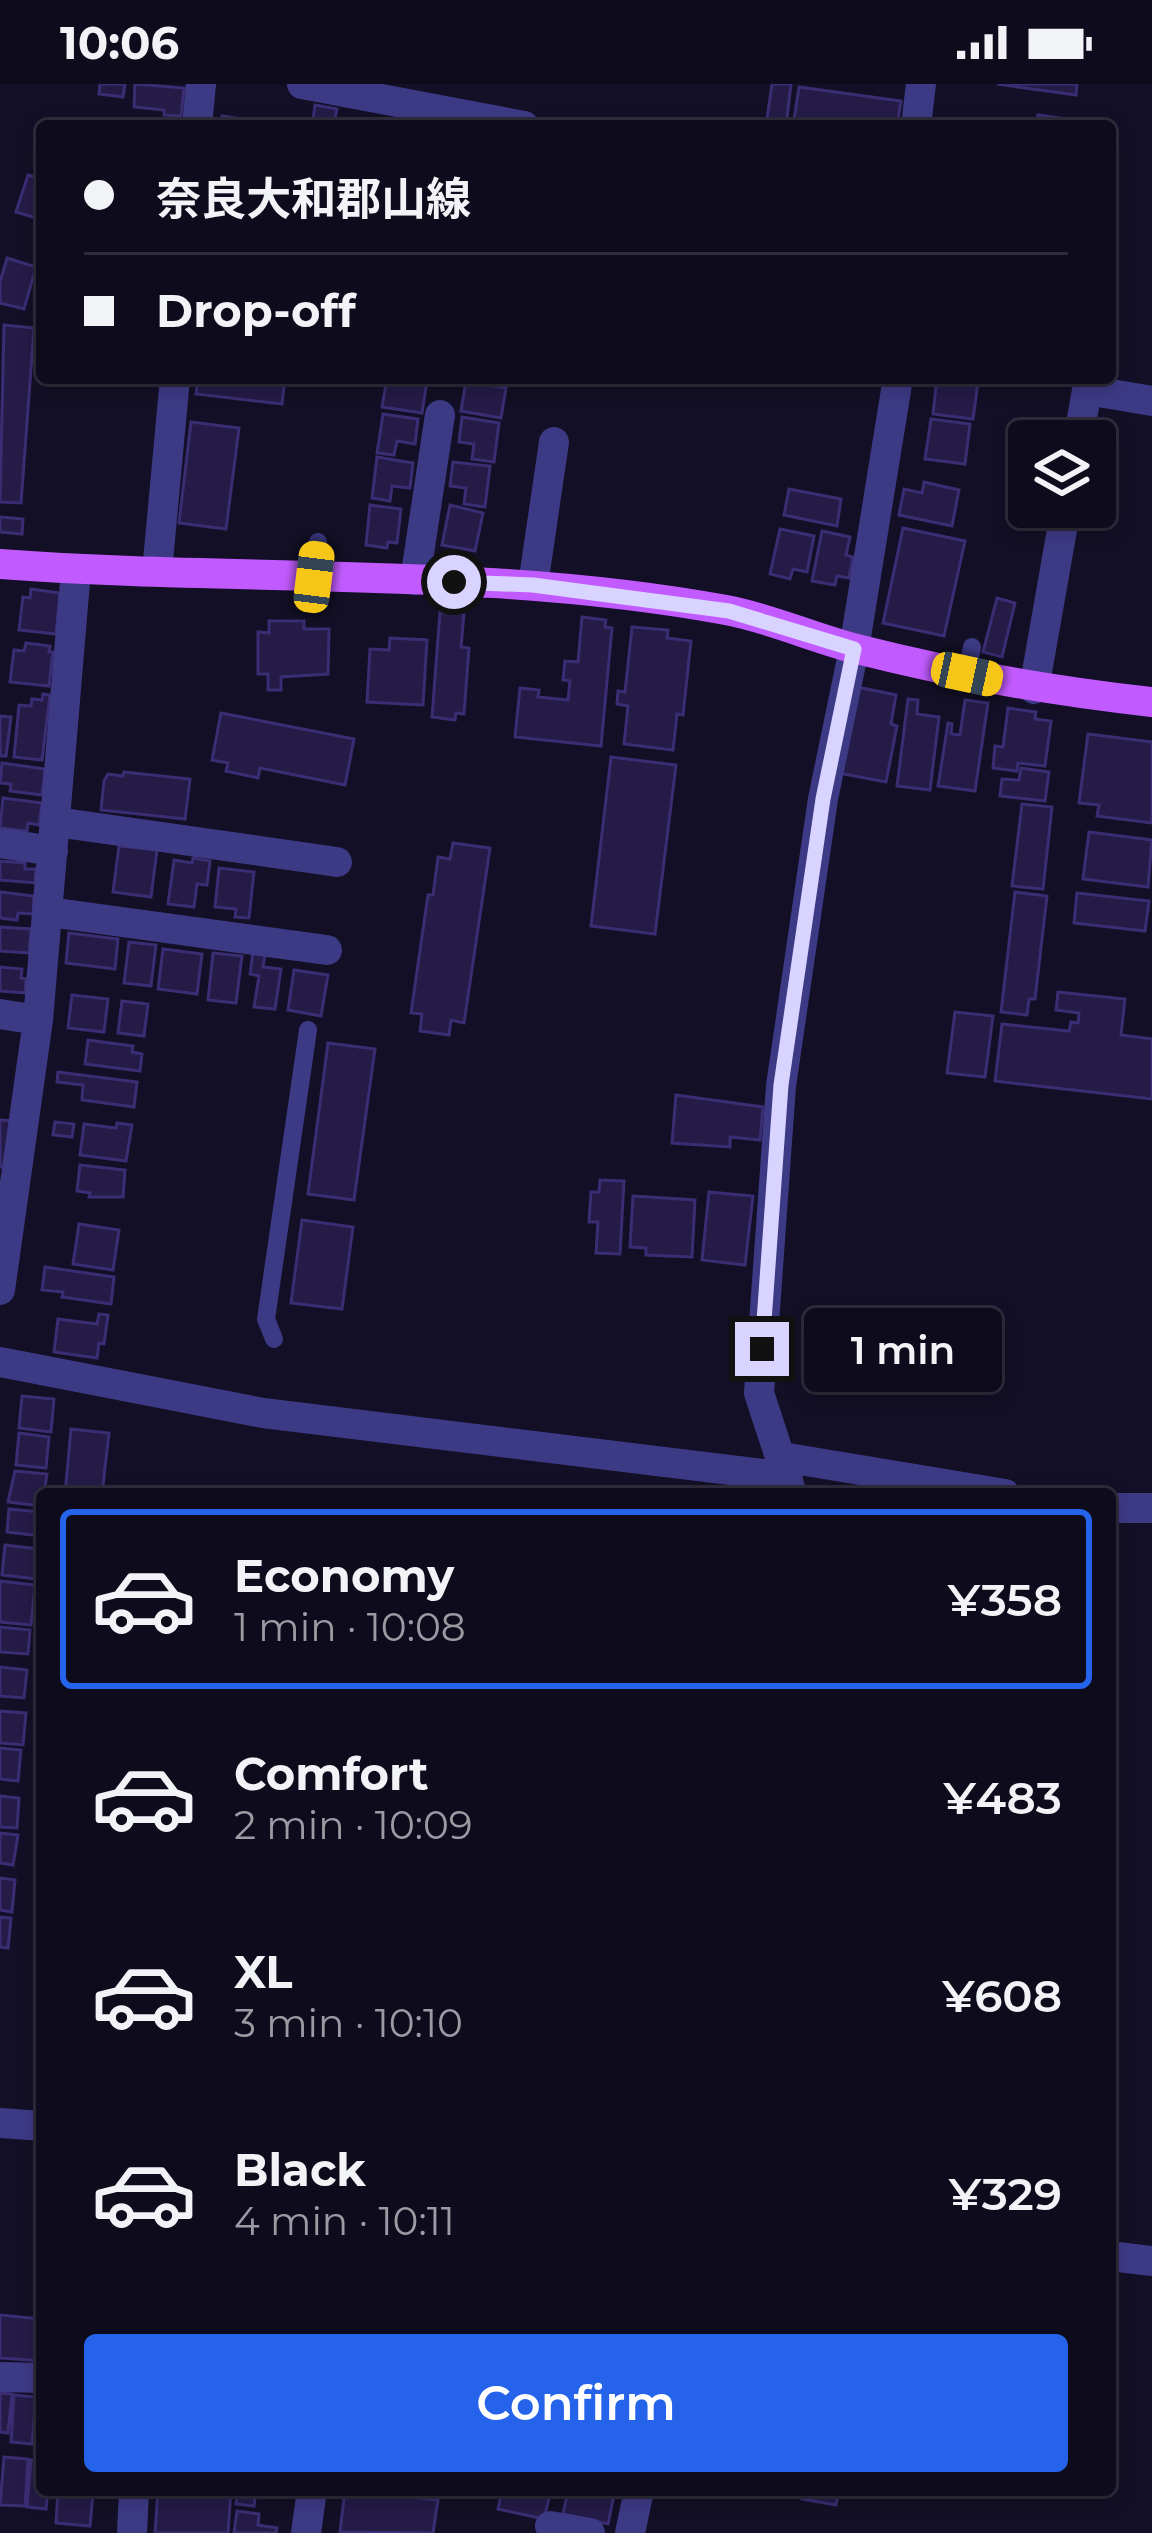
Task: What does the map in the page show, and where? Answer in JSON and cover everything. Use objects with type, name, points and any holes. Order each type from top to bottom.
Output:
[{"type":"main road","points":[[0,564],[533,585],[729,611],[854,649],[970,661],[1034,689],[1152,702]]},
{"type":"street","points":[[198,120],[201,84]]},
{"type":"street","points":[[302,84],[492,120]]},
{"type":"street","points":[[917,120],[922,84]]},
{"type":"street","points":[[157,572],[174,384]]},
{"type":"street","points":[[788,1476],[759,1393],[781,1085],[823,799],[854,649],[897,384]]},
{"type":"street","points":[[1082,420],[1087,390],[1152,401]]},
{"type":"street","points":[[415,580],[440,415]]},
{"type":"street","points":[[533,585],[554,442]]},
{"type":"street","points":[[1034,689],[1062,528]]},
{"type":"street","points":[[0,1290],[2,1239],[38,1020],[76,570]]},
{"type":"street","points":[[0,843],[54,836],[337,862]]},
{"type":"street","points":[[49,912],[328,950]]},
{"type":"street","points":[[0,1014],[38,1020]]},
{"type":"street","points":[[0,1362],[262,1413],[788,1476],[933,1488]]},
{"type":"street","points":[[1116,1508],[1152,1508]]},
{"type":"street","points":[[0,2122],[36,2125]]},
{"type":"street","points":[[1116,2257],[1152,2261]]},
{"type":"street","points":[[0,2377],[36,2378]]},
{"type":"street","points":[[132,2533],[134,2496]]},
{"type":"street","points":[[306,2533],[310,2496]]},
{"type":"street","points":[[630,2533],[638,2496]]},
{"type":"street","points":[[550,2526],[590,2533]]},
{"type":"lane","points":[[314,577],[318,542]]},
{"type":"lane","points":[[274,1339],[266,1319],[308,1030]]},
{"type":"building","points":[[100,84],[125,84],[123,97],[99,94]]},
{"type":"building","points":[[135,84],[184,88],[181,116],[134,107]]},
{"type":"building","points":[[772,84],[791,84],[787,120],[767,120]]},
{"type":"building","points":[[997,84],[1077,84],[1076,95]]},
{"type":"building","points":[[799,87],[901,101],[898,120],[794,120]]},
{"type":"building","points":[[315,105],[337,109],[335,119],[340,120],[313,120]]},
{"type":"building","points":[[1038,115],[1074,120],[1037,120]]},
{"type":"building","points":[[28,175],[36,177],[36,218],[16,212]]},
{"type":"building","points":[[7,258],[36,267],[24,309],[0,303]]},
{"type":"building","points":[[4,325],[34,328],[21,503],[0,502]]},
{"type":"building","points":[[197,384],[284,384],[282,404],[196,394]]},
{"type":"building","points":[[386,384],[427,384],[422,413],[382,407]]},
{"type":"building","points":[[466,384],[506,388],[501,418],[461,411]]},
{"type":"building","points":[[936,384],[978,384],[973,419],[933,414]]},
{"type":"building","points":[[383,414],[418,419],[415,444],[397,441],[394,455],[377,453]]},
{"type":"building","points":[[462,417],[499,423],[494,462],[472,459],[474,444],[459,442]]},
{"type":"building","points":[[931,419],[970,424],[965,464],[925,459]]},
{"type":"building","points":[[191,422],[239,428],[226,529],[179,523]]},
{"type":"building","points":[[377,457],[413,463],[410,488],[392,486],[390,501],[372,498]]},
{"type":"building","points":[[453,462],[490,466],[485,507],[464,504],[466,488],[450,486]]},
{"type":"building","points":[[924,482],[959,490],[952,526],[899,515],[904,489],[922,493]]},
{"type":"building","points":[[789,489],[841,499],[837,526],[784,515]]},
{"type":"building","points":[[370,505],[401,509],[397,543],[388,542],[387,548],[366,545]]},
{"type":"building","points":[[450,505],[483,513],[475,551],[442,545]]},
{"type":"building","points":[[0,517],[23,519],[22,534],[0,532]]},
{"type":"building","points":[[903,528],[965,541],[944,636],[883,623]]},
{"type":"building","points":[[780,529],[814,536],[807,572],[793,569],[790,579],[770,574]]},
{"type":"building","points":[[822,531],[850,537],[849,578],[837,576],[835,585],[812,581]]},
{"type":"building","points":[[31,589],[60,593],[56,634],[19,630],[23,597],[30,598]]},
{"type":"building","points":[[997,598],[1015,603],[1002,657],[983,652]]},
{"type":"building","points":[[440,612],[464,613],[461,647],[469,648],[464,714],[456,713],[455,720],[432,717]]},
{"type":"building","points":[[582,617],[606,620],[605,627],[612,628],[601,746],[515,737],[520,688],[539,690],[538,697],[568,700],[565,661],[578,662]]},
{"type":"building","points":[[269,621],[304,621],[304,629],[329,629],[328,674],[281,677],[281,690],[268,690],[268,674],[258,674],[258,632],[269,633]]},
{"type":"building","points":[[632,627],[668,630],[667,638],[691,641],[683,715],[677,714],[673,750],[624,744],[628,706],[617,704],[618,691],[625,692]]},
{"type":"building","points":[[390,638],[427,640],[423,705],[367,702],[370,649],[389,650]]},
{"type":"building","points":[[26,643],[50,646],[49,686],[10,682],[14,650],[24,651]]},
{"type":"building","points":[[857,687],[896,695],[891,724],[897,726],[886,782],[839,773]]},
{"type":"building","points":[[43,694],[50,695],[42,760],[14,757],[19,705],[31,706],[32,699],[42,700]]},
{"type":"building","points":[[908,699],[918,700],[917,714],[939,717],[930,790],[897,786]]},
{"type":"building","points":[[965,700],[988,703],[975,791],[938,786],[948,723],[951,734],[960,735]]},
{"type":"building","points":[[1008,708],[1036,712],[1035,719],[1051,721],[1045,766],[1018,763],[1017,771],[993,768],[995,746],[1003,747]]},
{"type":"building","points":[[221,713],[354,739],[345,785],[260,768],[258,778],[226,771],[228,763],[212,760]]},
{"type":"building","points":[[0,716],[11,717],[6,756],[0,756]]},
{"type":"building","points":[[1088,734],[1152,742],[1152,823],[1097,816],[1099,805],[1079,803]]},
{"type":"building","points":[[611,757],[676,765],[655,934],[591,926]]},
{"type":"building","points":[[2,763],[45,769],[42,795],[10,791],[11,784],[0,783]]},
{"type":"building","points":[[1021,768],[1049,772],[1045,801],[1000,796],[1002,779],[1019,780]]},
{"type":"building","points":[[124,772],[190,779],[185,819],[101,810],[108,774],[123,776]]},
{"type":"building","points":[[3,798],[42,803],[39,825],[28,823],[27,831],[0,828]]},
{"type":"building","points":[[1022,804],[1052,807],[1043,889],[1012,886]]},
{"type":"building","points":[[1089,832],[1152,840],[1148,887],[1083,879]]},
{"type":"building","points":[[453,843],[490,848],[464,1023],[451,1020],[449,1035],[420,1031],[422,1014],[411,1013],[428,895],[433,895],[438,857],[450,859]]},
{"type":"building","points":[[119,846],[157,850],[151,897],[113,892]]},
{"type":"building","points":[[193,858],[210,861],[207,885],[197,884],[194,907],[168,904],[174,860],[192,863]]},
{"type":"building","points":[[0,861],[36,869],[35,883],[0,880]]},
{"type":"building","points":[[219,868],[254,872],[249,918],[235,917],[236,909],[215,907]]},
{"type":"building","points":[[0,892],[34,896],[33,914],[18,913],[17,920],[0,918]]},
{"type":"building","points":[[1015,892],[1047,896],[1035,999],[1029,999],[1027,1015],[1001,1012]]},
{"type":"building","points":[[1077,893],[1149,901],[1145,931],[1074,923]]},
{"type":"building","points":[[0,927],[31,929],[29,953],[0,951]]},
{"type":"building","points":[[69,933],[118,939],[115,969],[66,963]]},
{"type":"building","points":[[129,942],[156,945],[151,986],[124,983]]},
{"type":"building","points":[[163,949],[202,954],[197,994],[158,989]]},
{"type":"building","points":[[253,952],[265,954],[263,967],[281,969],[275,1009],[254,1007],[259,976],[250,974]]},
{"type":"building","points":[[213,953],[242,956],[236,1003],[208,1000]]},
{"type":"building","points":[[0,967],[22,969],[25,993],[0,991]]},
{"type":"building","points":[[294,970],[328,975],[321,1016],[288,1010]]},
{"type":"building","points":[[1058,992],[1125,999],[1121,1035],[1152,1039],[1152,1099],[995,1081],[1002,1024],[1069,1031],[1071,1022],[1078,1023],[1079,1013],[1056,1010]]},
{"type":"building","points":[[72,995],[108,999],[104,1032],[68,1028]]},
{"type":"building","points":[[122,1001],[148,1004],[144,1036],[118,1033]]},
{"type":"building","points":[[955,1012],[993,1016],[985,1077],[947,1073]]},
{"type":"building","points":[[88,1040],[133,1046],[132,1052],[142,1054],[140,1071],[85,1064]]},
{"type":"building","points":[[328,1043],[375,1049],[354,1200],[308,1194]]},
{"type":"building","points":[[58,1072],[137,1082],[134,1107],[82,1100],[83,1085],[57,1082]]},
{"type":"building","points":[[676,1095],[763,1107],[760,1140],[730,1137],[730,1147],[672,1143]]},
{"type":"building","points":[[0,1120],[15,1121],[10,1168],[0,1167]]},
{"type":"building","points":[[55,1122],[74,1124],[72,1137],[53,1135]]},
{"type":"building","points":[[117,1123],[132,1125],[126,1161],[80,1155],[84,1124],[116,1128]]},
{"type":"building","points":[[80,1165],[125,1170],[123,1197],[89,1197],[90,1193],[77,1191]]},
{"type":"building","points":[[600,1180],[624,1181],[620,1254],[596,1253],[598,1222],[589,1222],[591,1192],[599,1192]]},
{"type":"building","points":[[709,1192],[753,1196],[745,1265],[702,1260]]},
{"type":"building","points":[[633,1196],[695,1200],[692,1257],[646,1255],[646,1248],[630,1247]]},
{"type":"building","points":[[302,1220],[353,1227],[342,1309],[291,1303]]},
{"type":"building","points":[[79,1224],[119,1230],[113,1270],[73,1264]]},
{"type":"building","points":[[45,1267],[114,1277],[111,1304],[42,1290]]},
{"type":"building","points":[[99,1314],[108,1315],[97,1358],[54,1352],[58,1319],[97,1324]]},
{"type":"building","points":[[22,1396],[54,1399],[51,1432],[19,1428]]},
{"type":"building","points":[[71,1429],[109,1433],[103,1488],[66,1488]]},
{"type":"building","points":[[19,1433],[49,1437],[46,1468],[16,1465]]},
{"type":"building","points":[[15,1471],[47,1474],[45,1488],[36,1488],[36,1505],[8,1502]]},
{"type":"building","points":[[9,1509],[36,1511],[36,1535],[7,1532]]},
{"type":"building","points":[[5,1545],[36,1549],[36,1579],[2,1575]]},
{"type":"building","points":[[0,1581],[35,1585],[31,1625],[0,1622]]},
{"type":"building","points":[[0,1627],[30,1630],[28,1654],[0,1652]]},
{"type":"building","points":[[0,1667],[27,1670],[24,1698],[0,1696]]},
{"type":"building","points":[[0,1711],[26,1713],[23,1745],[0,1743]]},
{"type":"building","points":[[0,1748],[21,1750],[18,1781],[0,1779]]},
{"type":"building","points":[[0,1796],[19,1798],[17,1828],[0,1827]]},
{"type":"building","points":[[0,1833],[18,1835],[13,1865],[0,1863]]},
{"type":"building","points":[[0,1878],[15,1880],[12,1912],[0,1910]]},
{"type":"building","points":[[0,1917],[11,1918],[8,1948],[0,1947]]},
{"type":"building","points":[[0,2315],[36,2318],[36,2361],[0,2358]]},
{"type":"building","points":[[0,2393],[12,2394],[8,2433],[0,2432]]},
{"type":"building","points":[[14,2395],[36,2397],[32,2444],[11,2442]]},
{"type":"building","points":[[4,2457],[28,2459],[25,2506],[0,2505]]},
{"type":"building","points":[[31,2460],[36,2460],[36,2496],[47,2496],[46,2509],[27,2507]]},
{"type":"building","points":[[58,2496],[93,2496],[90,2526],[56,2523]]},
{"type":"building","points":[[158,2496],[231,2496],[228,2533],[155,2533]]},
{"type":"building","points":[[237,2496],[255,2496],[254,2506],[236,2504]]},
{"type":"building","points":[[344,2496],[438,2500],[433,2533],[340,2532]]},
{"type":"building","points":[[501,2496],[550,2496],[544,2519],[498,2509]]},
{"type":"building","points":[[567,2496],[614,2496],[608,2524],[563,2514]]},
{"type":"building","points":[[802,2496],[838,2496],[836,2505]]},
{"type":"building","points":[[237,2511],[259,2514],[258,2525],[277,2528],[276,2533],[234,2533]]},
{"type":"route","points":[[454,582],[533,585],[729,611],[854,649],[823,799],[781,1085],[762,1349]]}]
